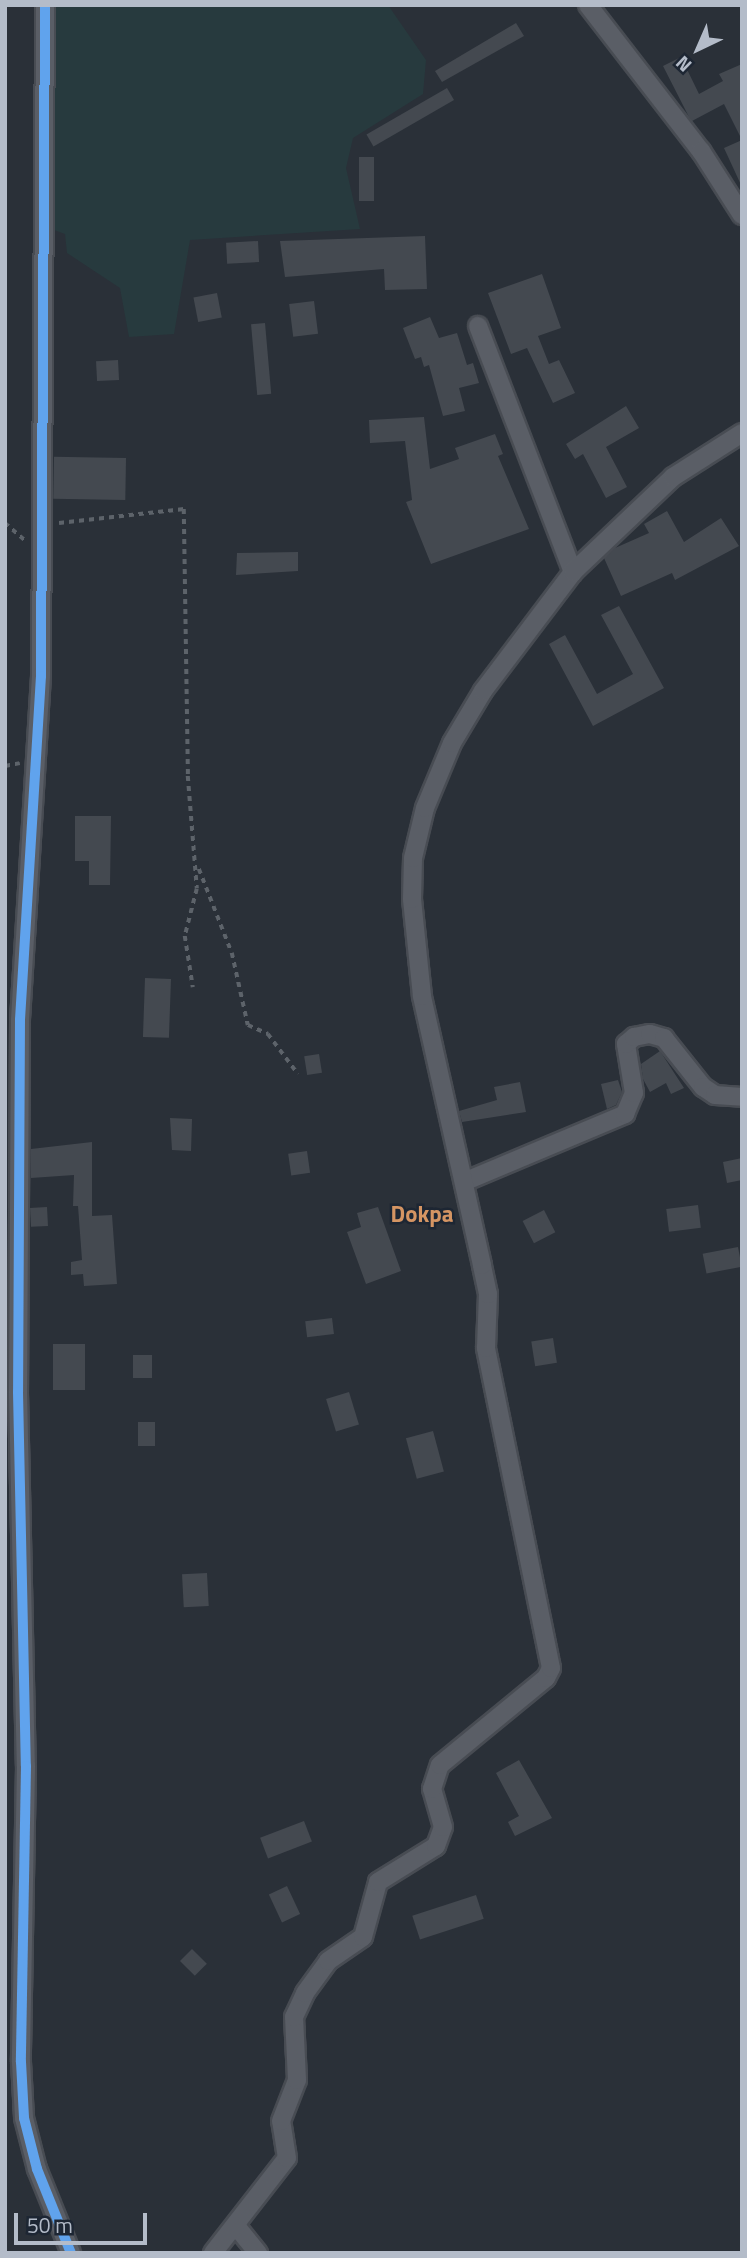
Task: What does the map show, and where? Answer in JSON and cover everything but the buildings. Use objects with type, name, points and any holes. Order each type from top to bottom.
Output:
[{"type":"street","points":[[45,5],[41,677],[20,1020],[12,1316],[26,1766],[24,2118],[37,2168],[71,2253]]},
{"type":"street","points":[[589,5],[701,151],[742,215]]},
{"type":"street","points":[[478,326],[573,572]]},
{"type":"street","points":[[213,2253],[287,2158],[281,2121],[297,2080],[294,2017],[305,1993],[328,1961],[362,1937],[378,1882],[436,1846],[443,1827],[432,1789],[440,1765],[547,1678],[551,1668],[486,1348],[488,1294],[466,1181],[422,996],[412,899],[413,858],[425,808],[452,743],[483,691],[573,572],[673,477],[742,433]]},
{"type":"street","points":[[466,1181],[625,1114],[634,1093],[626,1044],[634,1037],[650,1034],[664,1038],[703,1087],[715,1095],[742,1097]]},
{"type":"street","points":[[236,2226],[258,2253]]},
{"type":"path","points":[[41,525],[184,509],[188,776],[197,863],[197,889],[185,936],[192,987]]},
{"type":"path","points":[[197,863],[232,953],[248,1025],[268,1034],[298,1074]]},
{"type":"green space","points":[[51,5],[388,5],[426,60],[423,94],[353,138],[346,168],[360,229],[190,240],[174,334],[129,337],[120,288],[67,253],[65,234],[49,228]]},
{"type":"cycle path","points":[[45,5],[41,676],[20,1020],[18,1392],[26,1766],[21,2062],[24,2118],[37,2169],[71,2253]]},
{"type":"district","name":"Dokpa","points":[[422,1214]]}]
